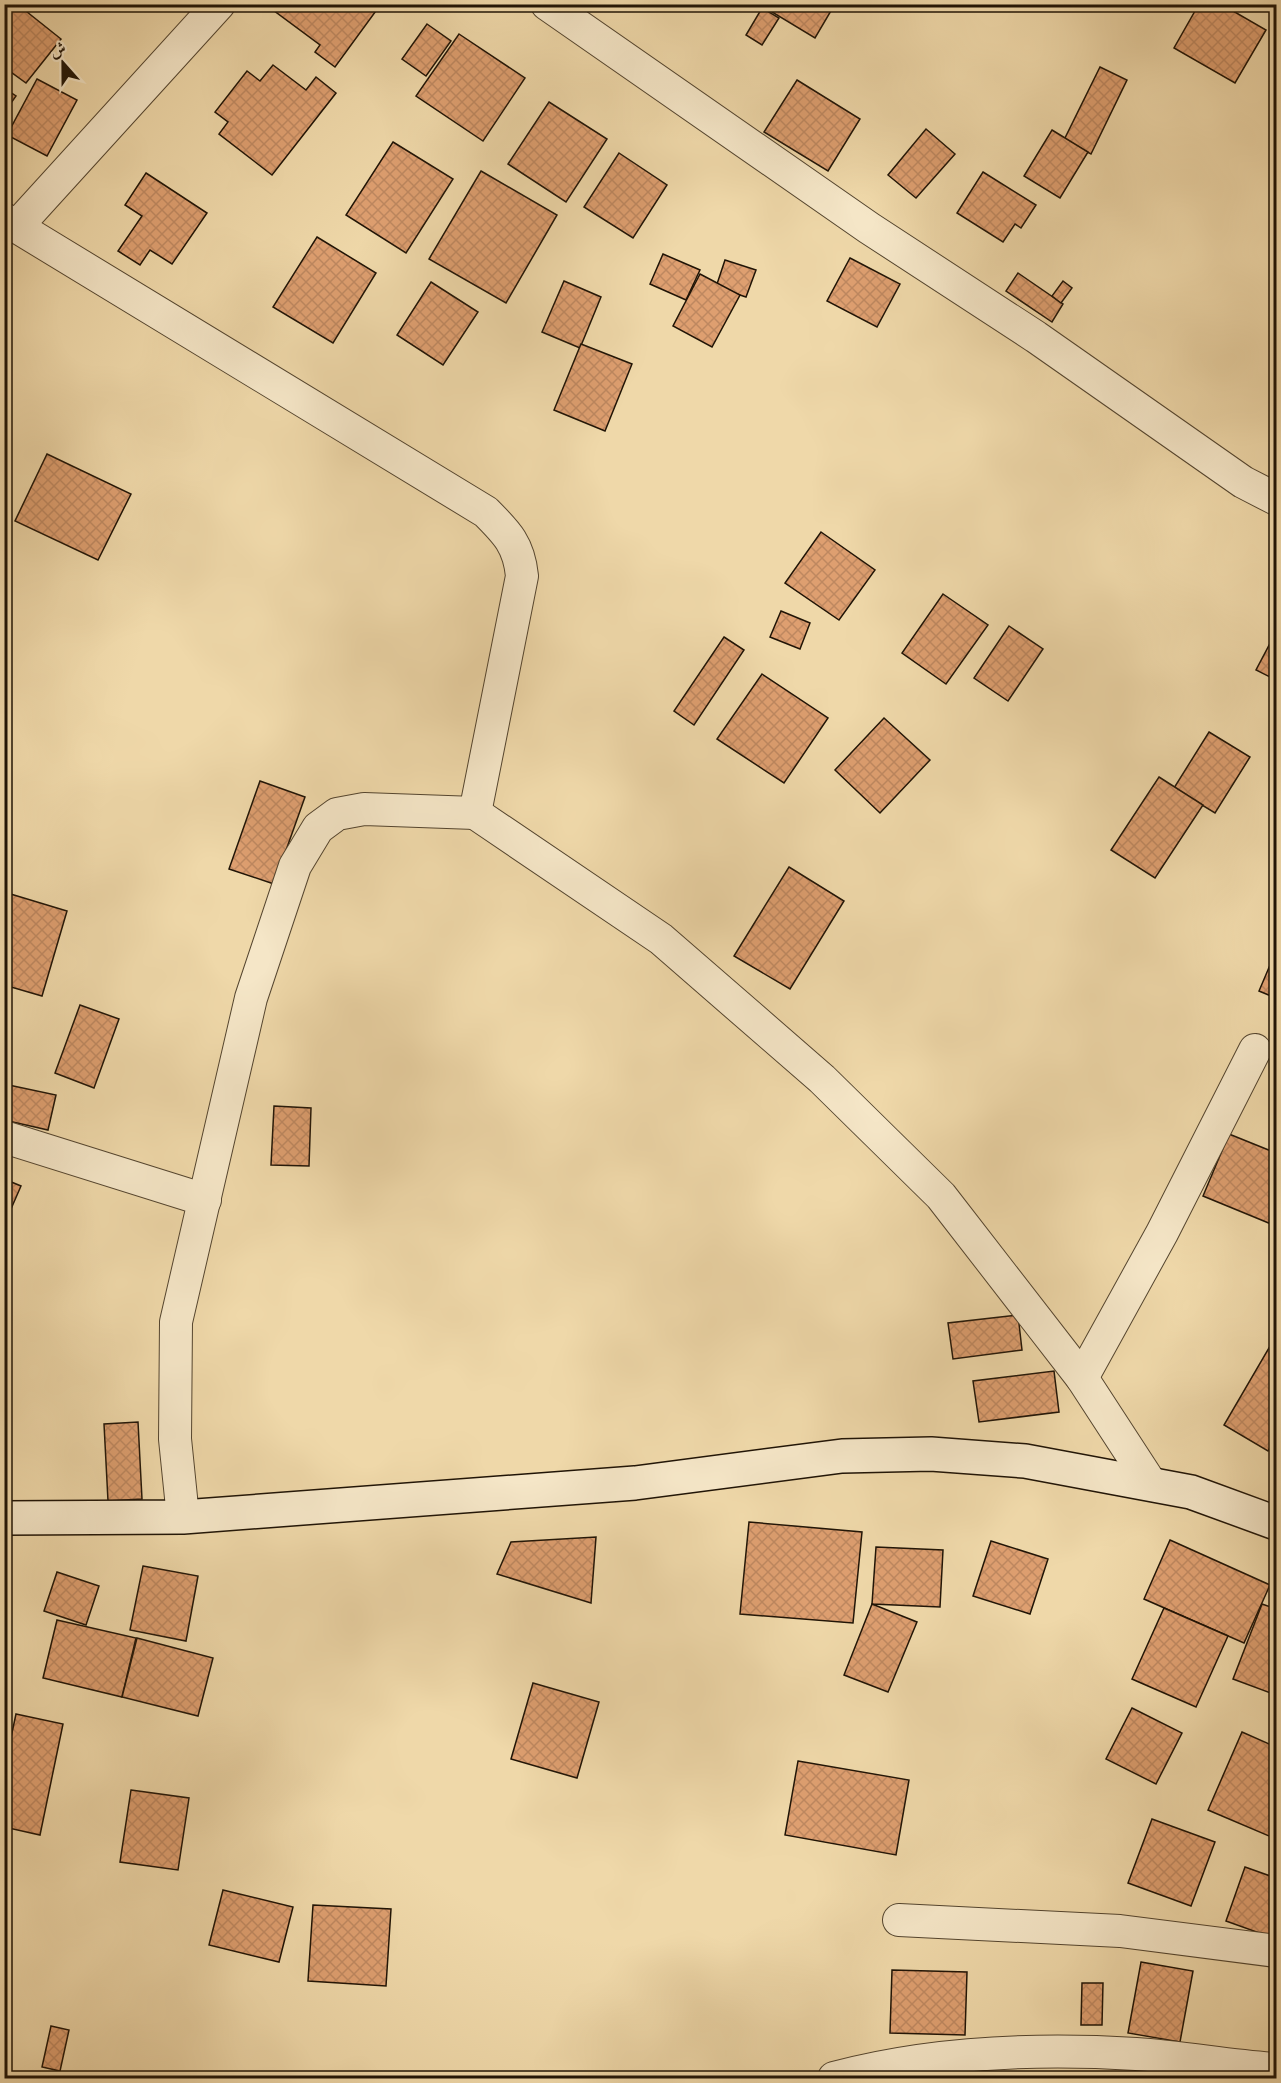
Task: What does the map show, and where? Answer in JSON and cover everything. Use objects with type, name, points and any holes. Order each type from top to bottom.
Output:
[{"type":"main road","points":[[4,1518],[183,1517],[635,1484],[842,1456],[931,1454],[1025,1461],[1151,1484],[1191,1492],[1276,1522]]},
{"type":"street","points":[[219,4],[11,222],[486,512],[509,536],[520,557],[522,576],[475,813]]},
{"type":"street","points":[[547,4],[869,228],[1036,337],[1243,482],[1276,499]]},
{"type":"street","points":[[183,1517],[175,1439],[176,1322],[251,998],[295,867],[318,828],[338,814],[364,809],[475,813],[661,939],[822,1079],[941,1196],[1082,1378],[1151,1484]]},
{"type":"street","points":[[1082,1378],[1162,1233],[1255,1050]]},
{"type":"street","points":[[4,1137],[205,1200]]},
{"type":"street","points":[[899,1920],[1120,1931],[1276,1951]]},
{"type":"street","points":[[834,2079],[876,2067],[920,2060],[1030,2053],[1137,2054],[1276,2069]]},
{"type":"building","points":[[4,4],[17,4],[61,39],[26,83],[4,67]]},
{"type":"building","points":[[277,4],[381,4],[335,67],[315,52],[320,45],[273,10]]},
{"type":"building","points":[[769,4],[835,4],[815,38],[767,9]]},
{"type":"building","points":[[1199,4],[1221,4],[1266,30],[1235,83],[1174,48]]},
{"type":"building","points":[[762,8],[779,18],[762,45],[746,35]]},
{"type":"building","points":[[427,24],[451,41],[426,76],[402,59]]},
{"type":"building","points":[[459,34],[525,78],[483,141],[416,96]]},
{"type":"building","points":[[273,65],[306,90],[316,77],[336,93],[272,175],[219,134],[228,122],[215,112],[247,71],[260,81]]},
{"type":"building","points":[[1100,67],[1127,80],[1091,154],[1064,140]]},
{"type":"building","points":[[37,79],[77,100],[47,156],[7,135]]},
{"type":"building","points":[[797,80],[860,119],[828,171],[764,132]]},
{"type":"building","points":[[4,88],[16,96],[4,113]]},
{"type":"building","points":[[549,102],[607,139],[566,202],[508,164]]},
{"type":"building","points":[[926,129],[955,154],[916,198],[888,175]]},
{"type":"building","points":[[1052,130],[1088,152],[1060,198],[1024,176]]},
{"type":"building","points":[[393,142],[453,179],[406,253],[346,215]]},
{"type":"building","points":[[619,153],[667,185],[633,238],[584,207]]},
{"type":"building","points":[[481,171],[557,215],[506,303],[429,259]]},
{"type":"building","points":[[983,172],[1036,205],[1021,228],[1015,224],[1003,242],[957,213]]},
{"type":"building","points":[[146,173],[207,213],[172,264],[150,250],[140,265],[118,251],[142,216],[125,205]]},
{"type":"building","points":[[317,237],[376,273],[333,343],[273,307]]},
{"type":"building","points":[[663,254],[700,270],[686,300],[650,284]]},
{"type":"building","points":[[850,258],[900,284],[877,327],[827,301]]},
{"type":"building","points":[[725,260],[756,270],[746,297],[716,287]]},
{"type":"building","points":[[1018,273],[1063,304],[1052,322],[1006,291]]},
{"type":"building","points":[[700,274],[740,295],[712,347],[673,326]]},
{"type":"building","points":[[564,281],[601,297],[580,348],[542,332]]},
{"type":"building","points":[[1063,281],[1072,288],[1061,303],[1052,296]]},
{"type":"building","points":[[431,282],[478,312],[443,365],[397,335]]},
{"type":"building","points":[[581,344],[632,364],[605,431],[554,410]]},
{"type":"building","points":[[47,454],[131,494],[98,560],[15,521]]},
{"type":"building","points":[[821,532],[875,570],[839,620],[785,583]]},
{"type":"building","points":[[943,594],[988,625],[946,684],[902,653]]},
{"type":"building","points":[[781,611],[810,623],[800,649],[770,637]]},
{"type":"building","points":[[1009,626],[1043,649],[1008,701],[974,678]]},
{"type":"building","points":[[1276,632],[1276,680],[1256,670]]},
{"type":"building","points":[[724,637],[744,650],[694,725],[674,711]]},
{"type":"building","points":[[762,674],[828,718],[784,783],[717,739]]},
{"type":"building","points":[[884,718],[930,760],[880,813],[835,770]]},
{"type":"building","points":[[1209,732],[1250,757],[1215,813],[1174,788]]},
{"type":"building","points":[[1159,777],[1203,805],[1155,878],[1111,850]]},
{"type":"building","points":[[260,781],[305,797],[274,884],[229,869]]},
{"type":"building","points":[[789,867],[844,901],[790,989],[734,956]]},
{"type":"building","points":[[4,892],[67,911],[42,996],[4,985]]},
{"type":"building","points":[[1276,951],[1276,998],[1259,991]]},
{"type":"building","points":[[80,1005],[119,1019],[94,1088],[55,1073]]},
{"type":"building","points":[[4,1084],[56,1095],[48,1130],[4,1120]]},
{"type":"building","points":[[274,1106],[311,1108],[309,1166],[271,1165]]},
{"type":"building","points":[[1229,1134],[1276,1153],[1276,1226],[1203,1196]]},
{"type":"building","points":[[4,1179],[21,1186],[4,1225]]},
{"type":"building","points":[[1018,1315],[1022,1350],[953,1359],[948,1323]]},
{"type":"building","points":[[1276,1336],[1276,1437],[1268,1451],[1224,1425]]},
{"type":"building","points":[[1054,1371],[1059,1412],[979,1422],[973,1381]]},
{"type":"building","points":[[138,1422],[142,1499],[108,1501],[104,1424]]},
{"type":"building","points":[[749,1522],[862,1532],[853,1623],[740,1614]]},
{"type":"building","points":[[596,1537],[591,1603],[497,1574],[511,1542]]},
{"type":"building","points":[[1170,1540],[1270,1585],[1244,1643],[1144,1599]]},
{"type":"building","points":[[991,1541],[1048,1559],[1030,1614],[973,1596]]},
{"type":"building","points":[[876,1547],[943,1550],[940,1607],[872,1604]]},
{"type":"building","points":[[143,1566],[198,1576],[186,1641],[130,1630]]},
{"type":"building","points":[[57,1572],[99,1586],[86,1625],[44,1611]]},
{"type":"building","points":[[872,1604],[917,1622],[888,1692],[844,1675]]},
{"type":"building","points":[[1262,1604],[1276,1609],[1276,1695],[1233,1679]]},
{"type":"building","points":[[1164,1608],[1228,1636],[1196,1707],[1132,1679]]},
{"type":"building","points":[[57,1620],[136,1638],[122,1697],[43,1678]]},
{"type":"building","points":[[137,1638],[213,1658],[198,1716],[122,1697]]},
{"type":"building","points":[[533,1683],[599,1702],[577,1778],[511,1759]]},
{"type":"building","points":[[1132,1708],[1182,1733],[1156,1784],[1106,1759]]},
{"type":"building","points":[[16,1714],[63,1724],[40,1835],[4,1827],[4,1770]]},
{"type":"building","points":[[1242,1732],[1276,1747],[1276,1839],[1208,1810]]},
{"type":"building","points":[[798,1761],[909,1780],[896,1855],[785,1835]]},
{"type":"building","points":[[131,1790],[189,1798],[178,1870],[120,1862]]},
{"type":"building","points":[[1152,1819],[1215,1842],[1191,1906],[1128,1883]]},
{"type":"building","points":[[1245,1867],[1276,1878],[1276,1939],[1226,1921]]},
{"type":"building","points":[[223,1890],[293,1907],[279,1962],[209,1945]]},
{"type":"building","points":[[313,1905],[391,1909],[386,1986],[308,1981]]},
{"type":"building","points":[[1141,1962],[1193,1971],[1180,2042],[1128,2033]]},
{"type":"building","points":[[892,1970],[967,1972],[965,2035],[890,2033]]},
{"type":"building","points":[[1082,1983],[1103,1983],[1102,2025],[1081,2025]]},
{"type":"building","points":[[51,2026],[69,2030],[60,2071],[42,2067]]}]
